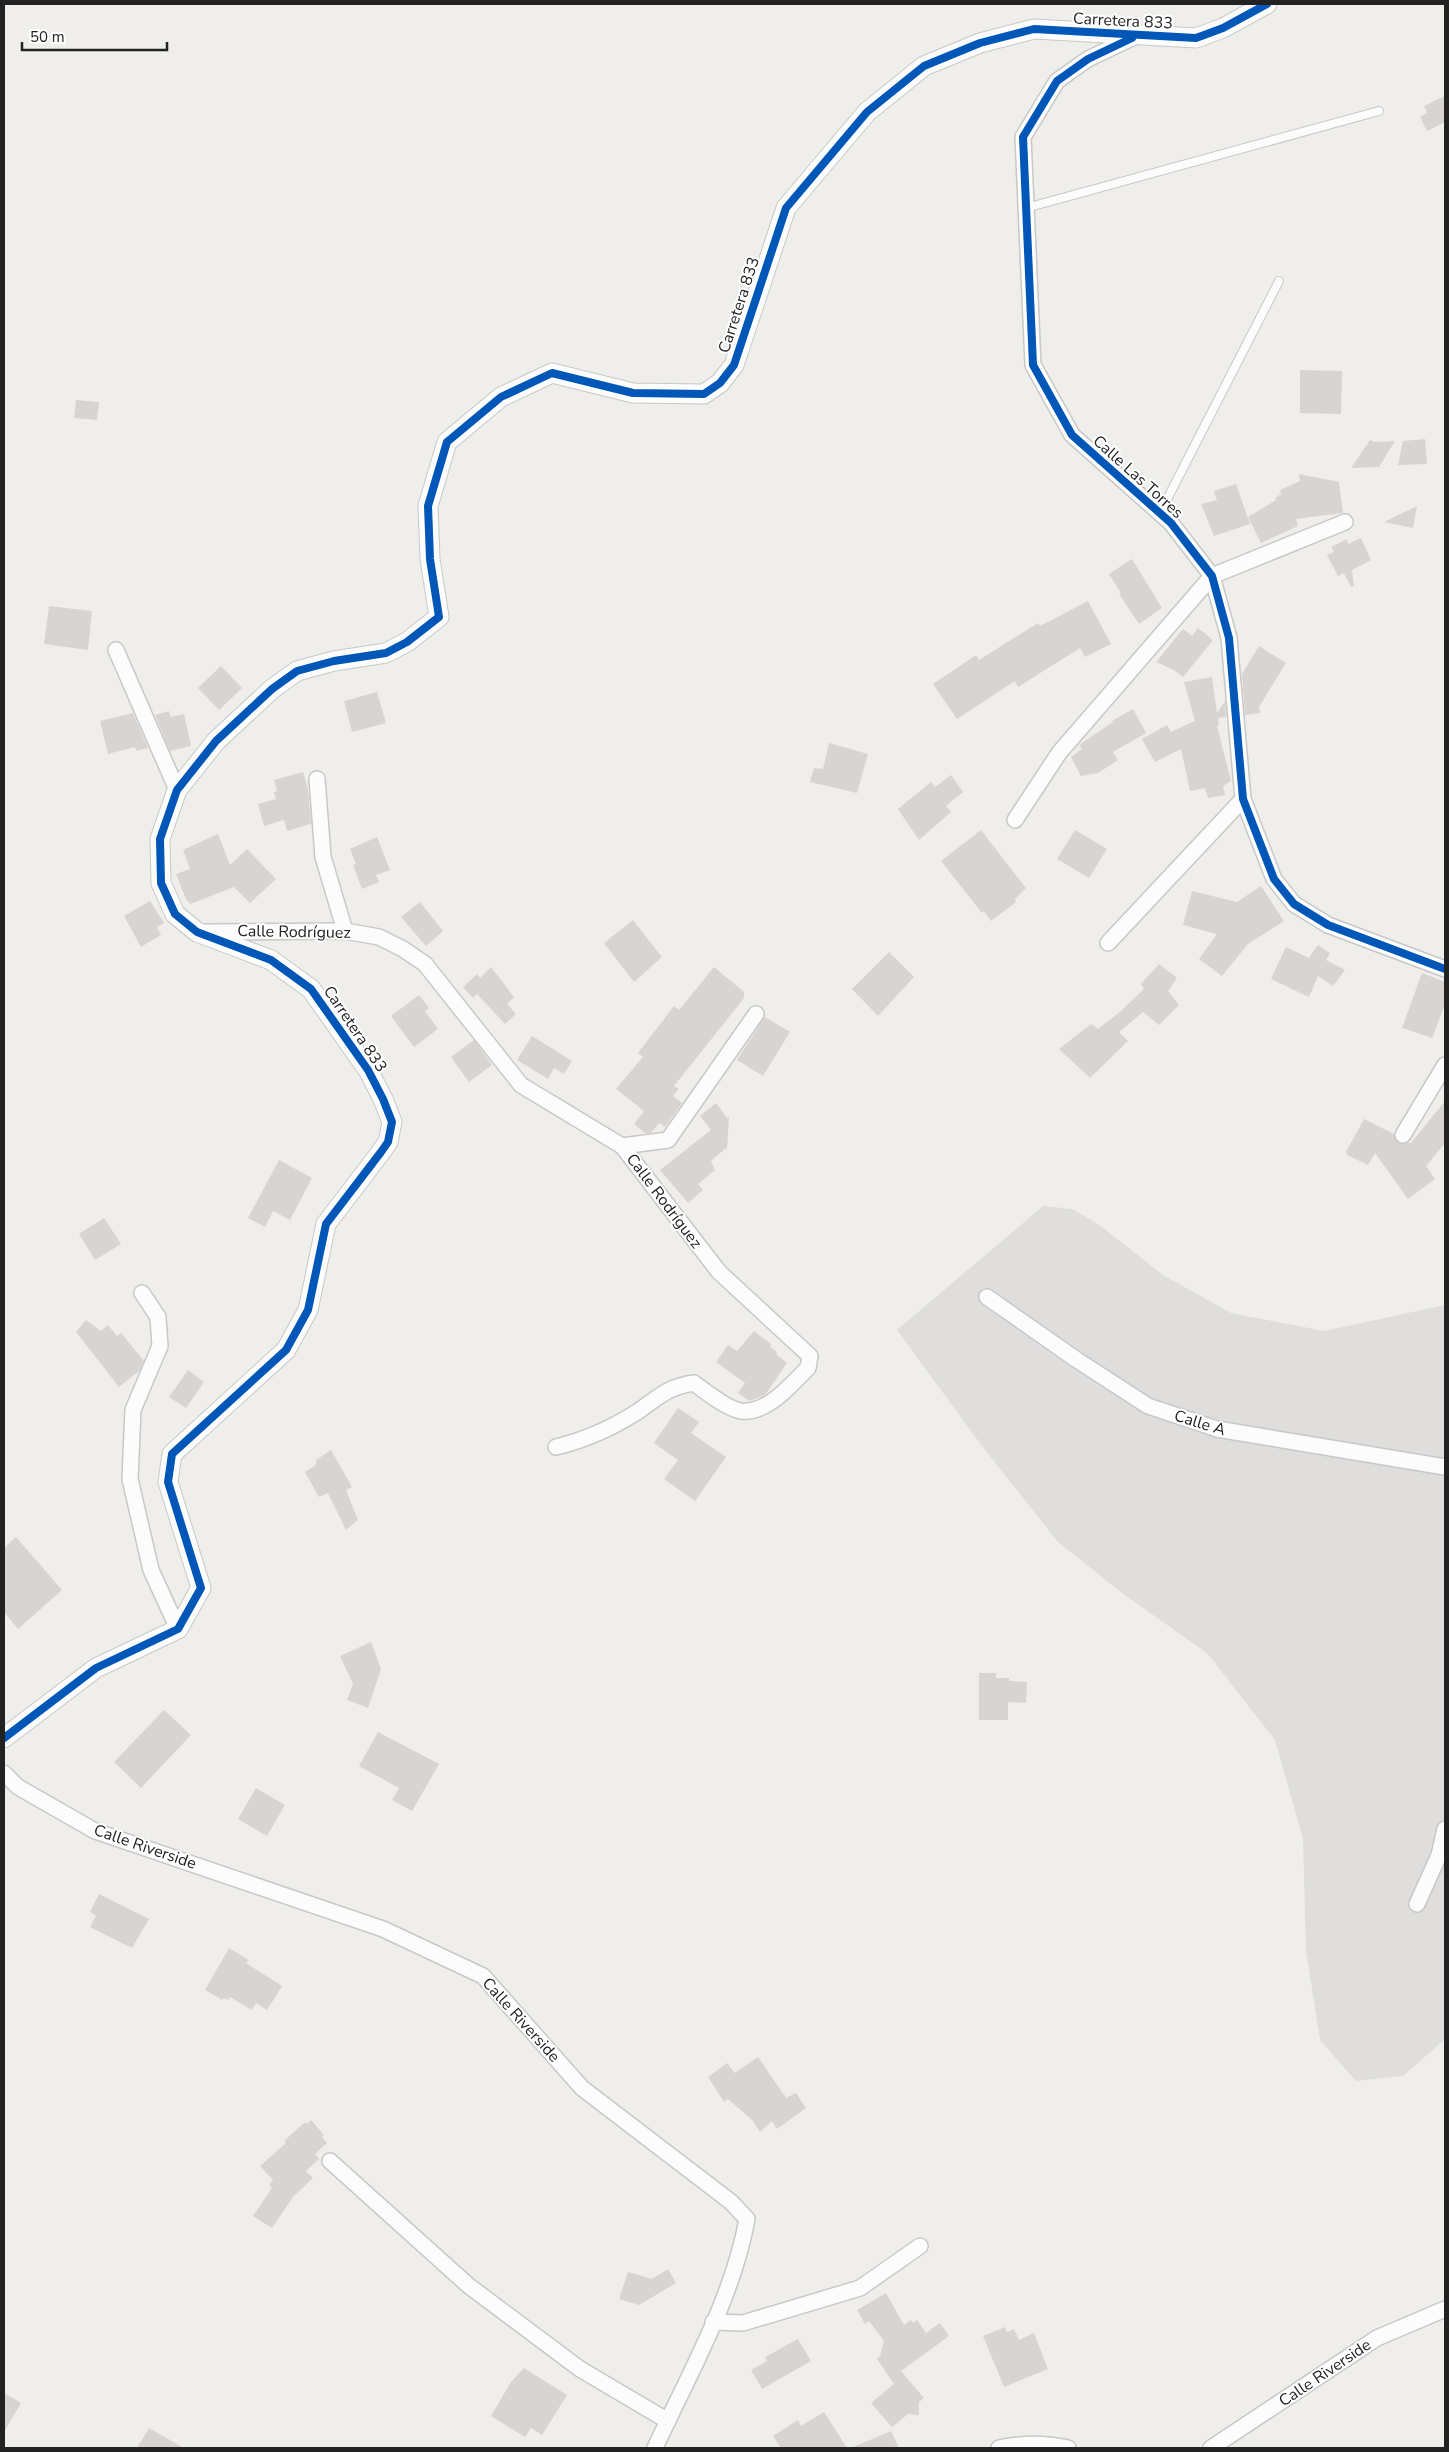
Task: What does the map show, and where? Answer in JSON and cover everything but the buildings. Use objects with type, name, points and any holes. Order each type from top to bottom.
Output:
[{"type":"street","name":"Carretera 833","points":[[178,1629],[201,1588],[168,1482],[172,1454],[286,1350],[308,1310],[326,1224],[385,1147],[388,1142],[392,1122],[368,1070],[311,989],[270,960],[197,932],[175,914],[161,883],[160,839],[177,790],[216,741],[272,689],[297,672],[334,660],[386,653],[407,642],[439,617],[430,559],[428,506],[434,479],[447,442],[501,397],[552,373],[633,394],[704,394],[720,383],[734,365],[786,208],[867,112],[924,66],[980,43],[1034,29],[1196,38],[1223,28],[1267,4]]},
{"type":"street","name":"Calle Las Torres","points":[[1134,36],[1088,59],[1056,81],[1023,137],[1033,365],[1072,435],[1171,523],[1212,576],[1229,638],[1243,799],[1274,878],[1294,904],[1328,925],[1445,969]]},
{"type":"street","points":[[1015,820],[1059,753],[1212,576],[1345,522]]},
{"type":"street","points":[[116,650],[177,790]]},
{"type":"street","points":[[317,779],[323,857],[345,931]]},
{"type":"street","points":[[1108,943],[1243,799]]},
{"type":"street","name":"Calle Rodríguez","points":[[197,932],[345,931],[379,937],[403,948],[425,964],[521,1085],[622,1146],[719,1272],[810,1356],[808,1368],[774,1400],[758,1408],[740,1411],[719,1400],[694,1383],[679,1385],[664,1391],[636,1412],[608,1428],[580,1441],[556,1447]]},
{"type":"street","points":[[622,1146],[668,1140],[756,1014]]},
{"type":"street","points":[[1403,1136],[1445,1065]]},
{"type":"street","points":[[4,1738],[96,1668],[178,1629],[150,1570],[130,1479],[133,1410],[160,1346],[158,1317],[142,1293]]},
{"type":"street","name":"Calle A","points":[[987,1297],[1077,1360],[1148,1406],[1217,1429],[1445,1467]]},
{"type":"street","name":"Calle Riverside","points":[[4,1773],[18,1787],[95,1831],[383,1928],[483,1976],[582,2088],[731,2202],[747,2219],[741,2253],[713,2322],[655,2448]]},
{"type":"street","points":[[1417,1904],[1439,1855],[1445,1830]]},
{"type":"street","points":[[330,2161],[469,2286],[580,2369],[668,2421]]},
{"type":"street","points":[[713,2322],[743,2323],[860,2288],[920,2246]]},
{"type":"street","name":"Calle Riverside","points":[[1211,2448],[1377,2338],[1445,2309]]},
{"type":"street","points":[[999,2448],[1014,2445],[1050,2444],[1068,2448]]},
{"type":"lane","points":[[1026,208],[1379,112]]},
{"type":"lane","points":[[1160,513],[1280,281]]},
{"type":"shaded area","points":[[1043,1206],[1072,1209],[1098,1224],[1163,1275],[1231,1313],[1324,1331],[1445,1305],[1445,2039],[1403,2076],[1356,2081],[1320,2040],[1306,1950],[1303,1839],[1275,1740],[1208,1654],[1122,1593],[1058,1542],[982,1446],[897,1330]]},
{"type":"cycle path","points":[[4,1738],[96,1668],[178,1629],[201,1588],[168,1482],[172,1454],[286,1350],[308,1310],[326,1224],[388,1142],[392,1122],[368,1070],[311,989],[271,960],[197,932],[175,914],[161,883],[160,839],[177,790],[216,741],[272,689],[297,671],[334,661],[386,653],[407,642],[439,617],[430,559],[428,506],[447,442],[501,397],[552,373],[633,393],[704,394],[720,383],[734,365],[786,208],[867,112],[924,66],[980,43],[1034,29],[1196,38],[1223,28],[1267,4]]},
{"type":"cycle path","points":[[1132,38],[1088,59],[1057,81],[1023,137],[1033,365],[1072,435],[1171,523],[1212,576],[1229,638],[1243,799],[1274,879],[1294,904],[1328,925],[1445,969]]}]
